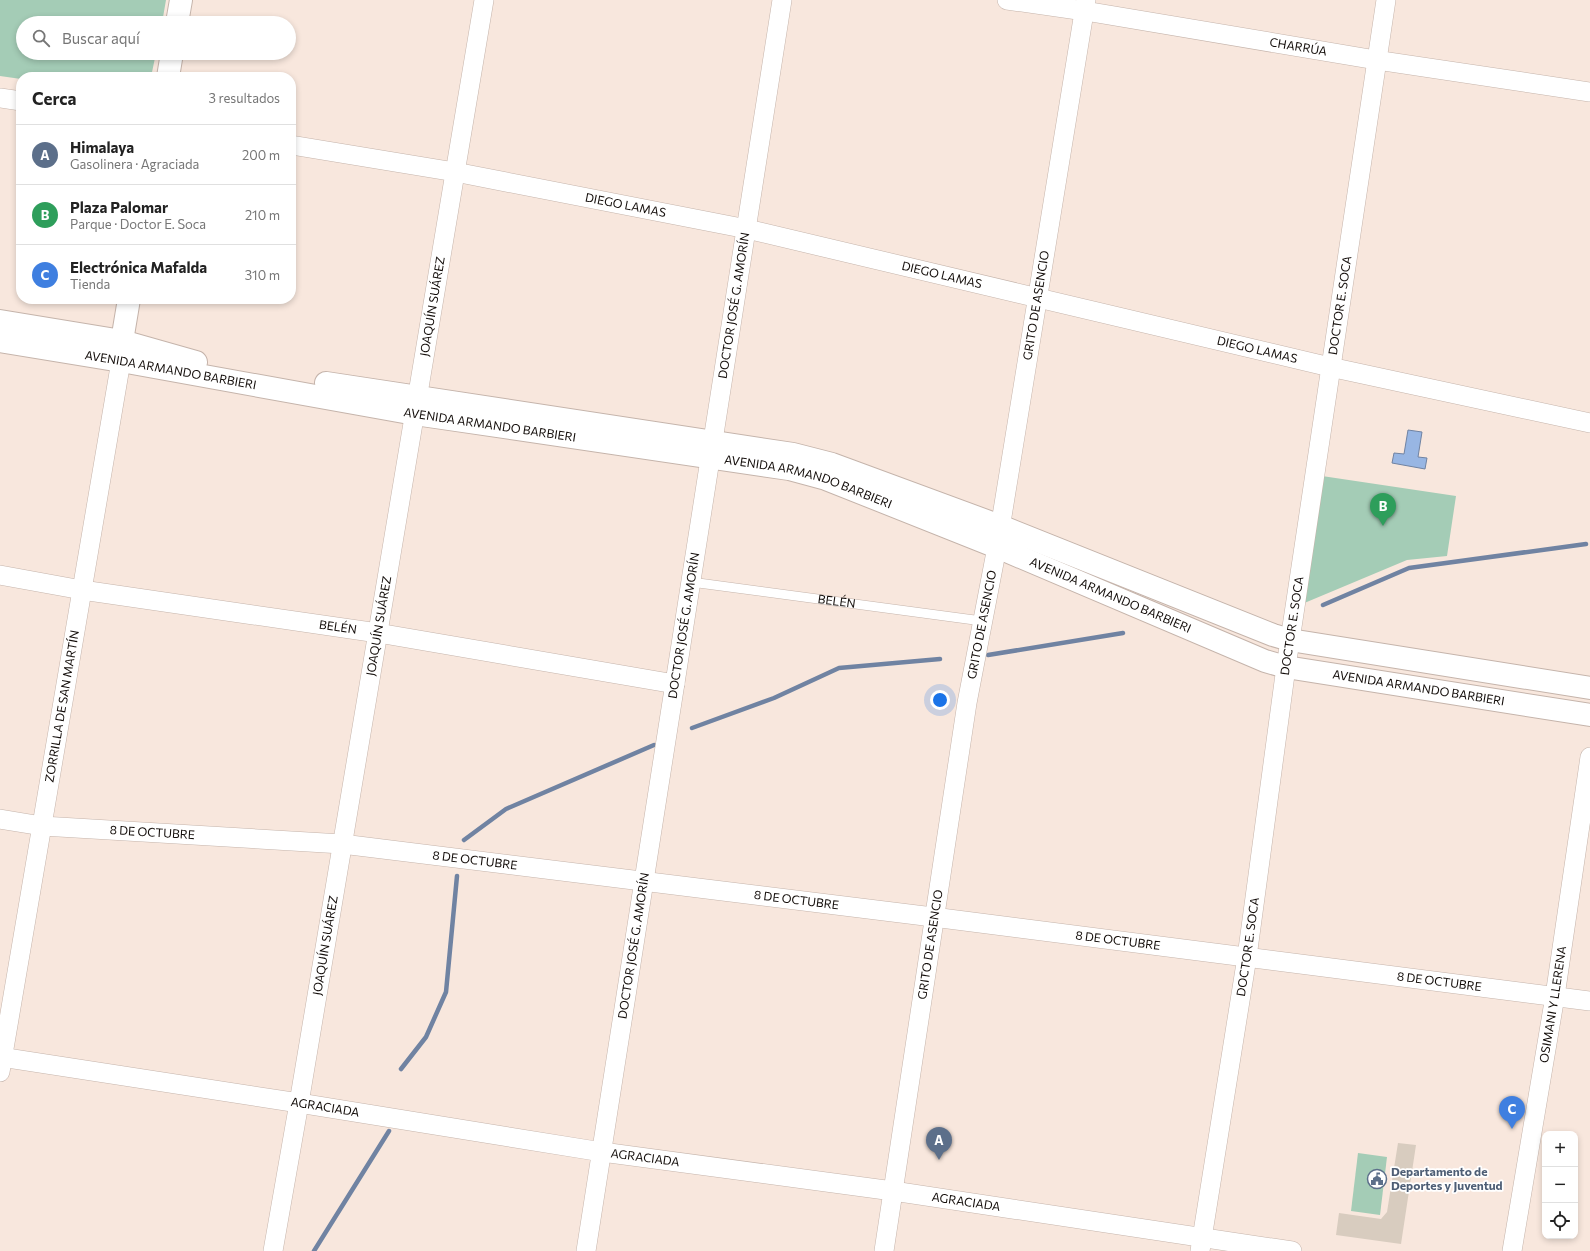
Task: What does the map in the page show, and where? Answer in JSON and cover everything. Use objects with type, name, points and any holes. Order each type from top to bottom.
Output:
[{"type":"street","points":[[178,16],[181,0]]},
{"type":"street","name":"JOAQUÍN SUÁREZ","points":[[273,1251],[484,0]]},
{"type":"street","name":"DOCTOR JOSÉ G. AMORÍN","points":[[586,1251],[782,0]]},
{"type":"street","name":"CHARRÚA","points":[[1007,0],[1086,6],[1376,60],[1590,92]]},
{"type":"street","name":"DOCTOR E. SOCA","points":[[1201,1244],[1247,957],[1286,667],[1386,0]]},
{"type":"street","name":"GRITO DE ASENCIO","points":[[884,1251],[933,917],[967,703],[1000,526],[1086,6]]},
{"type":"street","points":[[169,72],[171,60]]},
{"type":"street","points":[[0,98],[16,100]]},
{"type":"street","name":"DIEGO LAMAS","points":[[296,146],[455,172],[747,229],[1330,367],[1590,423]]},
{"type":"street","points":[[122,351],[128,304]]},
{"type":"street","name":"AVENIDA ARMANDO BARBIERI","points":[[0,321],[122,351],[416,405],[712,450],[789,469],[826,479],[996,547],[1265,661],[1286,667],[1590,715]]},
{"type":"street","name":"AVENIDA ARMANDO BARBIERI","points":[[0,342],[122,351]]},
{"type":"street","name":"ZORRILLA DE SAN MARTÍN","points":[[1,1062],[122,351]]},
{"type":"street","name":"AVENIDA ARMANDO BARBIERI","points":[[712,450],[793,454],[832,464],[1000,526],[1273,635],[1290,640],[1590,688]]},
{"type":"street","name":"BELÉN","points":[[0,575],[82,590],[378,633],[675,684]]},
{"type":"street","name":"OSIMANI Y LLERENA","points":[[1512,1251],[1555,996],[1590,756]]},
{"type":"street","name":"8 DE OCTUBRE","points":[[0,819],[42,826],[342,844],[933,917],[1590,1001]]},
{"type":"street","name":"AGRACIADA","points":[[1,1062],[299,1103],[602,1152],[893,1191],[1201,1244],[1292,1251]]},
{"type":"lane","name":"BELÉN","points":[[691,582],[982,621]]},
{"type":"green space","points":[[0,0],[166,0],[163,16],[16,16],[16,60],[155,60],[152,72],[16,72],[16,78],[0,76]]},
{"type":"green space","points":[[1322,476],[1456,496],[1447,556],[1407,560],[1302,604]]},
{"type":"green space","points":[[1358,1153],[1387,1157],[1380,1215],[1351,1211]]},
{"type":"water","points":[[1408,430],[1422,432],[1418,457],[1427,458],[1425,469],[1392,463],[1394,453],[1404,454]]},
{"type":"building","points":[[1398,1143],[1416,1145],[1401,1244],[1336,1235],[1339,1213],[1381,1219],[1387,1212]]},
{"type":"waterway","points":[[1323,605],[1409,568],[1586,544]]},
{"type":"waterway","points":[[988,655],[1123,633]]},
{"type":"waterway","points":[[692,728],[774,698],[839,668],[940,659]]},
{"type":"waterway","points":[[464,840],[506,809],[654,745]]},
{"type":"waterway","points":[[401,1069],[426,1037],[446,992],[457,876]]},
{"type":"waterway","points":[[314,1251],[389,1131]]},
{"type":"place","name":"Plaza Palomar","points":[[1383,526]]},
{"type":"place","name":"Electrónica Mafalda","points":[[1512,1129]]},
{"type":"place","name":"Himalaya","points":[[939,1160]]},
{"type":"place","name":"Departamento de Deportes y Juventud","points":[[1377,1179]]}]
